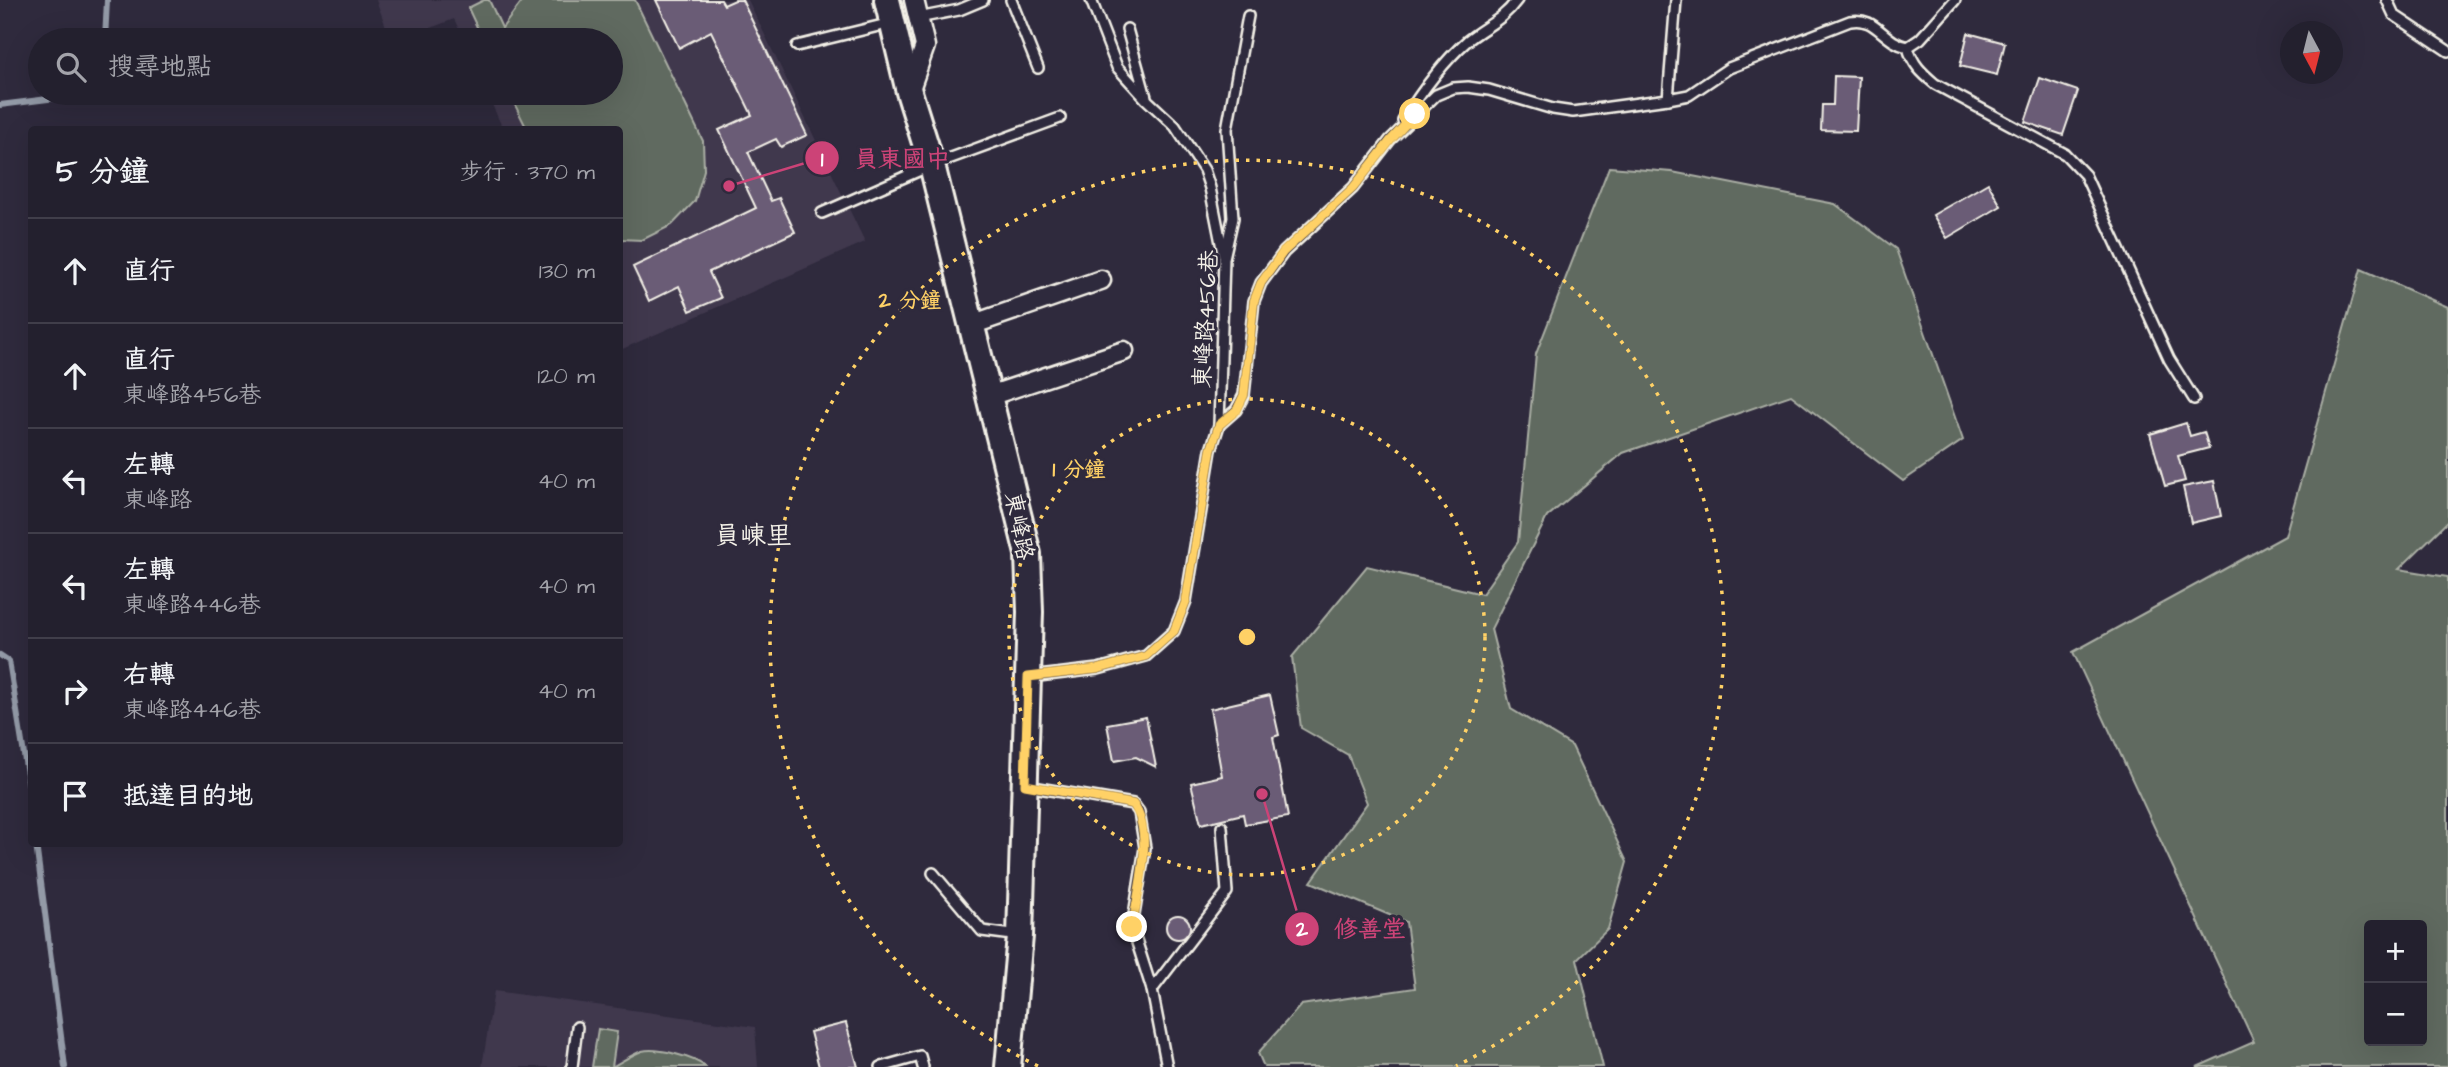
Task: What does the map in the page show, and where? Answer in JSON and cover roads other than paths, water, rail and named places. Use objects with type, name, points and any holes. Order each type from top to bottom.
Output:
[{"type":"main road","name":"東峰路","points":[[890,11],[909,92],[932,165],[1028,554],[1028,677],[1020,936],[1008,1067]]},
{"type":"street","points":[[909,92],[925,46],[914,0]]},
{"type":"street","points":[[971,325],[1101,280]]},
{"type":"street","points":[[989,396],[1124,351]]},
{"type":"lane","points":[[918,18],[959,10],[983,0]]},
{"type":"lane","points":[[1011,0],[1038,68]]},
{"type":"lane","points":[[1091,0],[1117,67],[1175,126],[1204,170],[1224,258]]},
{"type":"lane","points":[[1219,425],[1237,410],[1244,395],[1254,301],[1261,283],[1283,252],[1353,188],[1391,140],[1423,89],[1468,41],[1506,15],[1517,0]]},
{"type":"lane","points":[[1668,99],[1676,0]]},
{"type":"lane","points":[[1391,140],[1436,95],[1452,89],[1468,87],[1489,90],[1553,109],[1573,112],[1668,99],[1689,95],[1729,68],[1850,21],[1869,21],[1896,45],[1908,47],[1920,39],[1955,0]]},
{"type":"lane","points":[[2387,0],[2394,15],[2448,51]]},
{"type":"lane","points":[[797,46],[890,11]]},
{"type":"lane","name":"東峰路456巷","points":[[1028,677],[1098,669],[1146,656],[1174,631],[1186,601],[1211,450],[1219,425],[1224,258],[1233,218],[1227,129],[1248,16]]},
{"type":"lane","points":[[1127,29],[1146,99]]},
{"type":"lane","points":[[1908,47],[1919,70],[1936,84],[2065,154],[2085,175],[2169,359],[2194,399]]},
{"type":"lane","points":[[822,213],[932,165],[1060,118]]},
{"type":"lane","points":[[1025,785],[1133,804],[1139,812],[1145,848],[1132,927],[1152,990],[1167,1067]]},
{"type":"lane","points":[[1152,990],[1227,892],[1222,827]]},
{"type":"lane","points":[[933,873],[982,931],[1020,936]]},
{"type":"lane","points":[[572,1067],[577,1027]]},
{"type":"lane","points":[[881,1067],[920,1056],[923,1067]]},
{"type":"waterway","points":[[106,28],[107,0]]},
{"type":"waterway","points":[[0,105],[28,102]]},
{"type":"waterway","points":[[0,655],[9,661],[28,780]]},
{"type":"waterway","points":[[36,847],[65,1067]]},
{"type":"place","name":"員東國中","points":[[729,186]]},
{"type":"place","name":"修善堂","points":[[1262,794]]},
{"type":"district","name":"員崠里","points":[[753,535]]}]
